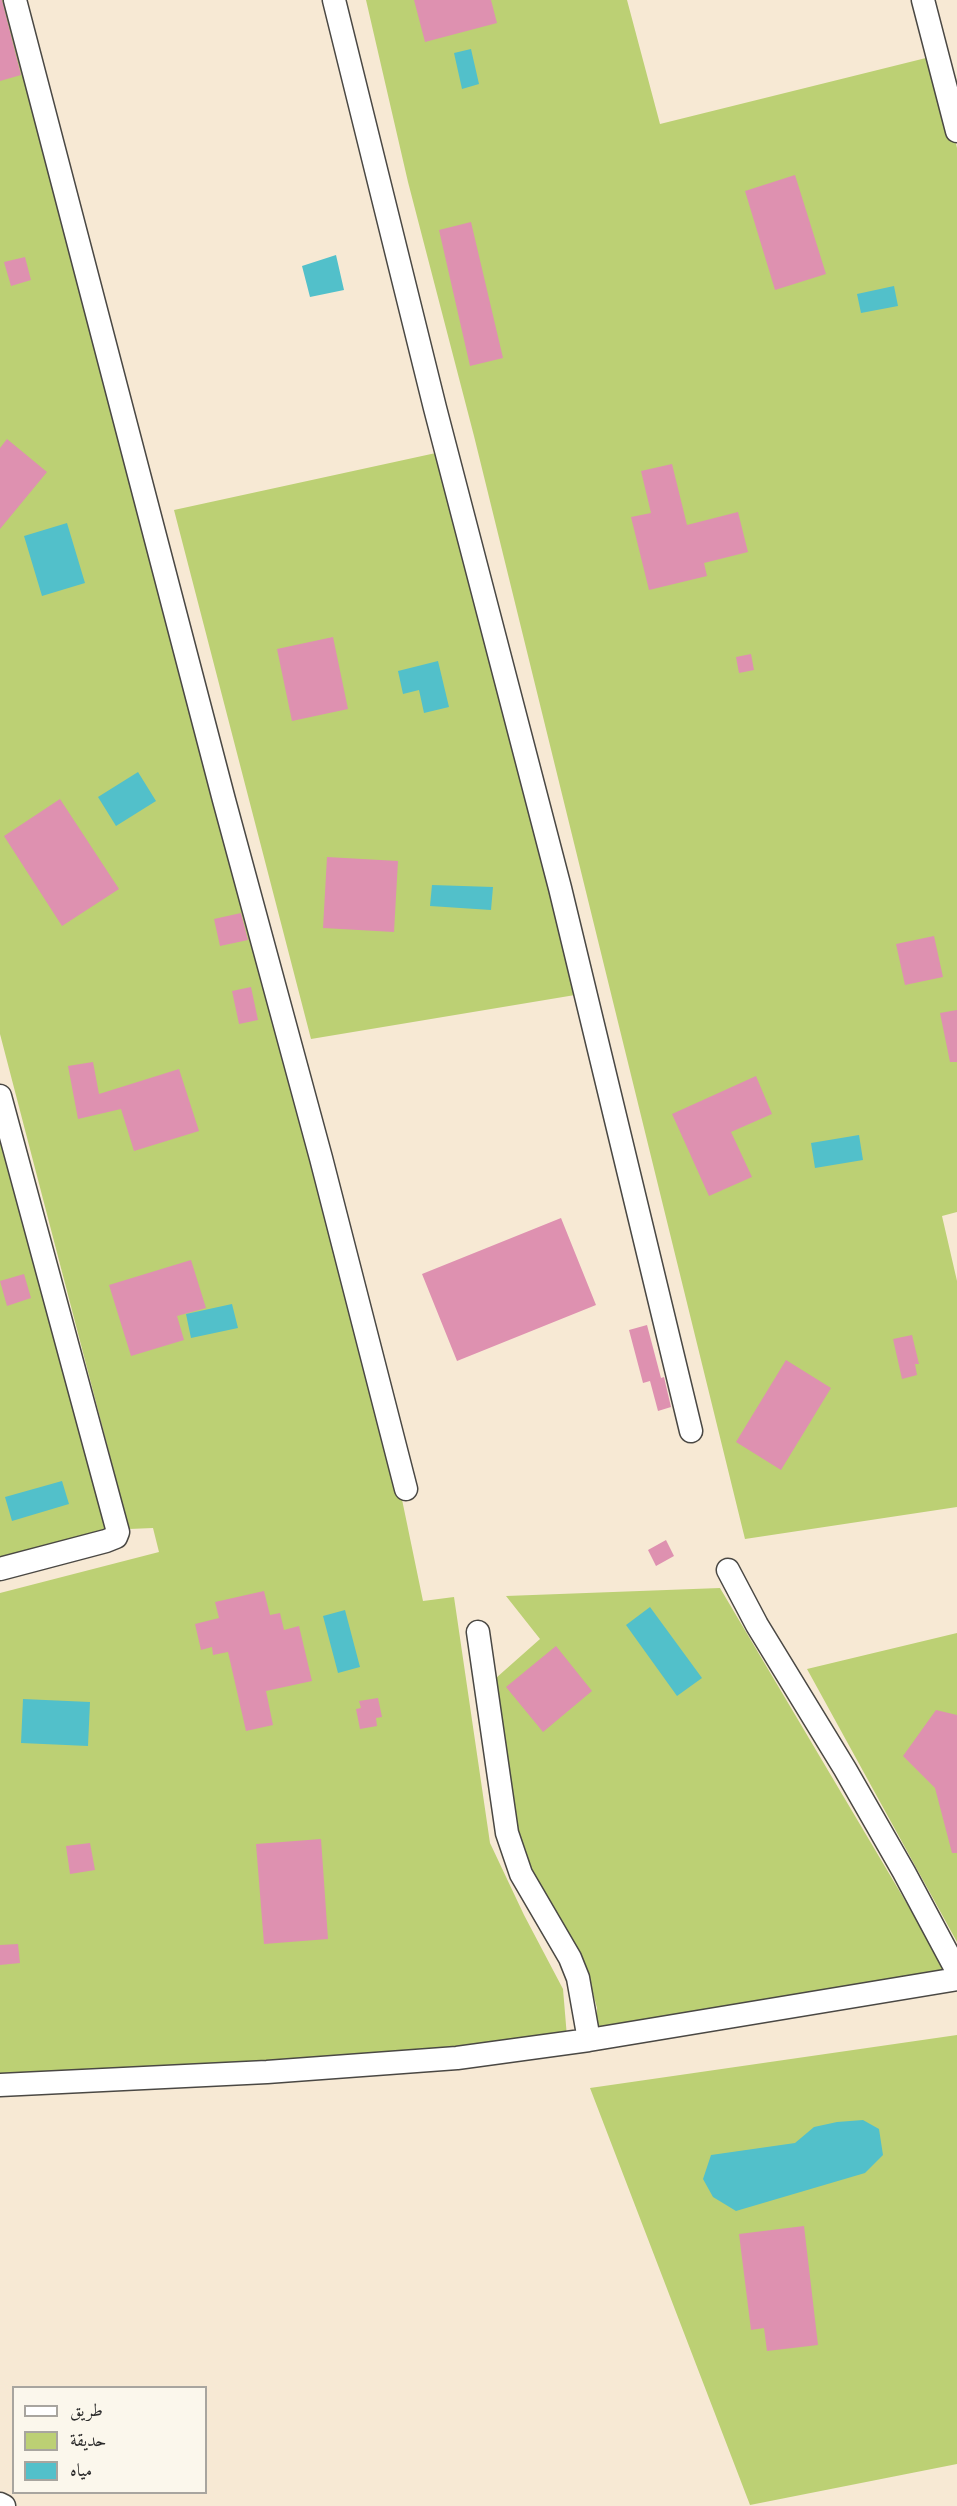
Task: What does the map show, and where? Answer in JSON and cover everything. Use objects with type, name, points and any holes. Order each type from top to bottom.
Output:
[{"type":"street","points":[[15,0],[321,1158],[406,1489]]},
{"type":"street","points":[[334,0],[441,429],[557,878],[691,1431]]},
{"type":"street","points":[[924,0],[957,131]]},
{"type":"street","points":[[0,1096],[118,1532],[116,1537],[106,1541],[0,1569]]},
{"type":"street","points":[[728,1570],[757,1625],[875,1820],[957,1971]]},
{"type":"street","points":[[478,1632],[507,1833],[521,1874],[570,1958],[578,1978],[589,2040]]},
{"type":"street","points":[[0,2085],[267,2072],[457,2058],[589,2040],[957,1979]]},
{"type":"green space","points":[[0,0],[11,0],[393,1456],[423,1601],[454,1597],[490,1843],[563,1989],[567,2037],[385,2059],[0,2078],[0,1593],[159,1552],[153,1528],[129,1529],[0,1034]]},
{"type":"green space","points":[[366,0],[627,0],[660,124],[934,56],[957,148],[957,1212],[942,1216],[957,1281],[957,1507],[745,1539],[474,436],[408,182]]},
{"type":"green space","points":[[445,451],[581,994],[311,1039],[174,510]]},
{"type":"green space","points":[[0,1134],[109,1537],[0,1564]]},
{"type":"green space","points":[[720,1588],[948,1973],[596,2029],[597,2008],[585,1964],[520,1851],[496,1678],[540,1639],[506,1596]]},
{"type":"green space","points":[[957,1633],[957,1942],[807,1669]]},
{"type":"green space","points":[[957,2035],[957,2464],[750,2505],[590,2088]]},
{"type":"water","points":[[471,49],[479,84],[462,89],[454,53]]},
{"type":"water","points":[[336,255],[344,290],[310,297],[302,266]]},
{"type":"water","points":[[894,286],[898,306],[861,313],[857,294]]},
{"type":"water","points":[[67,523],[85,583],[42,596],[24,536]]},
{"type":"water","points":[[438,661],[449,707],[424,713],[419,690],[403,694],[398,671]]},
{"type":"water","points":[[138,772],[156,801],[116,826],[98,797]]},
{"type":"water","points":[[432,885],[493,887],[491,910],[430,906]]},
{"type":"water","points":[[859,1135],[863,1160],[815,1168],[811,1143]]},
{"type":"water","points":[[232,1304],[238,1328],[191,1338],[186,1314]]},
{"type":"water","points":[[62,1481],[69,1504],[12,1521],[5,1497]]},
{"type":"water","points":[[650,1607],[702,1678],[677,1696],[626,1625]]},
{"type":"water","points":[[345,1610],[360,1667],[338,1673],[323,1616]]},
{"type":"water","points":[[23,1699],[90,1702],[88,1746],[21,1743]]},
{"type":"water","points":[[863,2120],[879,2129],[883,2155],[865,2173],[736,2211],[713,2197],[703,2179],[711,2155],[795,2143],[814,2127]]},
{"type":"building","points":[[0,0],[2,0],[21,75],[0,81]]},
{"type":"building","points":[[414,0],[491,0],[497,23],[425,42]]},
{"type":"building","points":[[795,175],[826,274],[775,290],[745,191]]},
{"type":"building","points":[[471,222],[503,358],[470,366],[439,230]]},
{"type":"building","points":[[25,257],[31,280],[11,286],[4,262]]},
{"type":"building","points":[[7,439],[47,472],[0,529],[0,448]]},
{"type":"building","points":[[672,464],[687,525],[738,512],[748,552],[704,563],[707,576],[649,590],[631,517],[651,513],[641,471]]},
{"type":"building","points":[[333,637],[348,709],[292,721],[277,649]]},
{"type":"building","points":[[751,654],[754,670],[739,673],[736,657]]},
{"type":"building","points":[[60,799],[119,889],[62,926],[4,836]]},
{"type":"building","points":[[327,857],[398,861],[394,932],[323,928]]},
{"type":"building","points":[[241,913],[248,940],[220,946],[214,919]]},
{"type":"building","points":[[934,936],[943,977],[905,985],[896,944]]},
{"type":"building","points":[[251,987],[258,1020],[239,1024],[232,991]]},
{"type":"building","points":[[957,1010],[957,1062],[950,1062],[940,1013]]},
{"type":"building","points":[[93,1062],[99,1094],[179,1069],[199,1131],[134,1151],[121,1109],[78,1119],[68,1066]]},
{"type":"building","points":[[756,1076],[772,1114],[731,1132],[752,1177],[709,1196],[672,1114]]},
{"type":"building","points":[[561,1218],[596,1305],[457,1361],[422,1274]]},
{"type":"building","points":[[191,1260],[206,1308],[177,1316],[184,1340],[131,1356],[109,1285]]},
{"type":"building","points":[[24,1274],[31,1298],[7,1306],[0,1281]]},
{"type":"building","points":[[647,1325],[671,1407],[658,1411],[650,1381],[643,1383],[629,1330]]},
{"type":"building","points":[[912,1335],[919,1364],[915,1364],[917,1375],[902,1379],[893,1339]]},
{"type":"building","points":[[786,1360],[831,1388],[781,1470],[736,1442]]},
{"type":"building","points":[[666,1540],[674,1556],[656,1566],[648,1550]]},
{"type":"building","points":[[264,1591],[270,1615],[280,1613],[284,1630],[299,1626],[312,1681],[266,1691],[273,1725],[246,1731],[228,1652],[213,1655],[212,1647],[201,1650],[195,1624],[219,1618],[215,1602]]},
{"type":"building","points":[[556,1646],[592,1691],[543,1732],[506,1687]]},
{"type":"building","points":[[378,1698],[382,1717],[376,1718],[377,1726],[360,1729],[356,1709],[361,1708],[359,1701]]},
{"type":"building","points":[[936,1710],[957,1715],[957,1853],[952,1853],[935,1788],[903,1756]]},
{"type":"building","points":[[321,1839],[328,1939],[264,1944],[256,1844]]},
{"type":"building","points":[[90,1843],[95,1870],[70,1874],[66,1846]]},
{"type":"building","points":[[18,1944],[20,1963],[0,1965],[0,1945]]},
{"type":"building","points":[[804,2226],[818,2345],[767,2351],[764,2328],[751,2330],[739,2234]]}]
